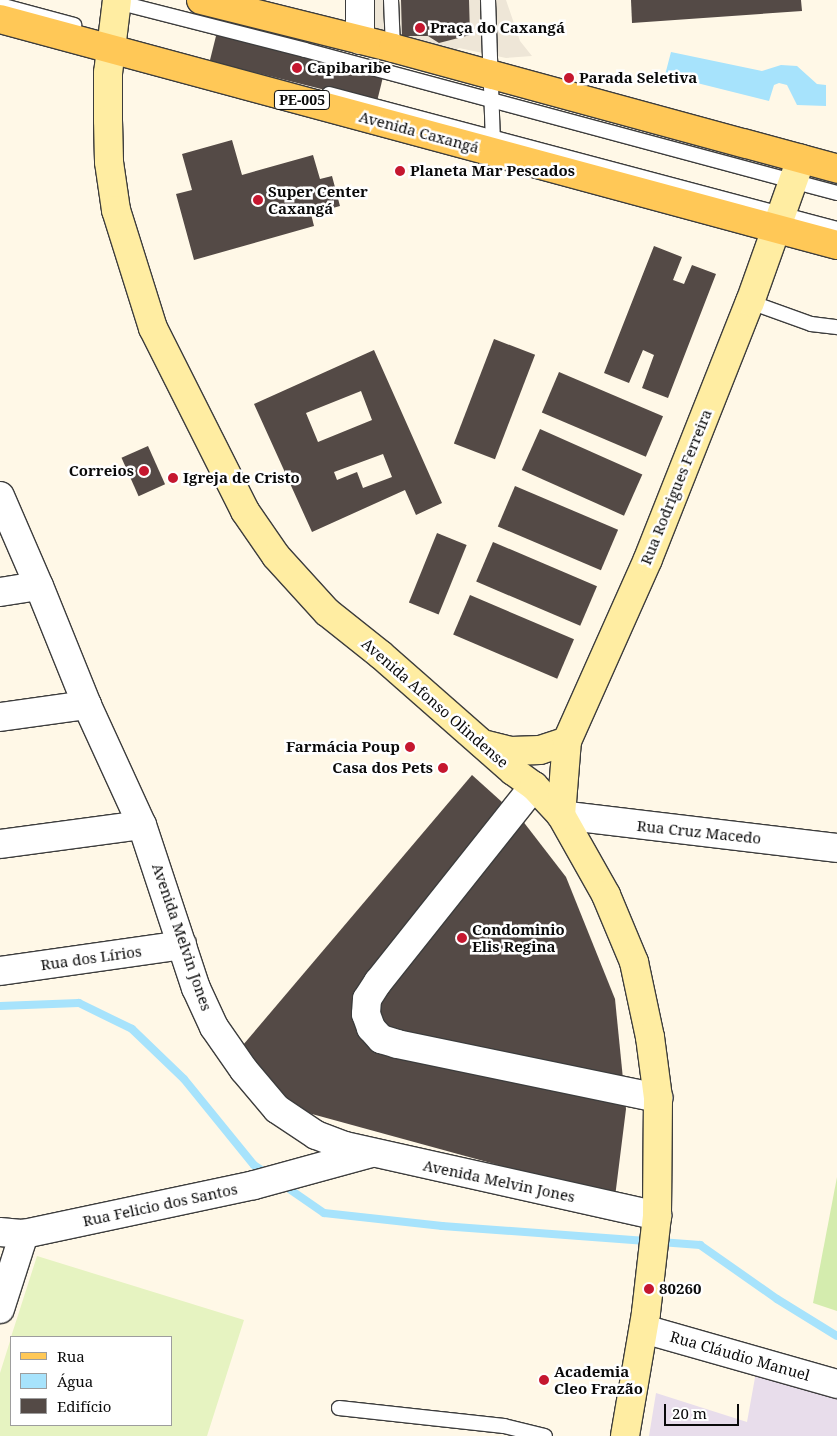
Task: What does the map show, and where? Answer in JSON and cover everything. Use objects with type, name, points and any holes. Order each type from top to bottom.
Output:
[{"type":"main road","points":[[201,0],[393,48],[492,88],[798,170],[837,169]]},
{"type":"main road","name":"Avenida Afonso Olindense","points":[[114,1],[108,120],[109,162],[116,210],[130,262],[153,328],[245,512],[276,556],[327,612],[381,655],[534,786],[561,815],[606,895],[634,962],[650,1037],[658,1098],[657,1220],[644,1329],[625,1436]]},
{"type":"main road","name":"Avenida Caxangá","points":[[0,19],[32,20],[779,222],[837,245]]},
{"type":"main road","name":"Rua Rodrigues Ferreira","points":[[561,815],[567,740],[648,559],[750,302],[798,170]]},
{"type":"main road","points":[[483,744],[511,751],[540,750],[567,740]]},
{"type":"street","points":[[360,0],[360,40]]},
{"type":"street","name":"Avenida Melvin Jones","points":[[0,496],[40,586],[87,706],[142,825],[196,988],[214,1027],[244,1070],[277,1108],[316,1134],[371,1154],[657,1220]]},
{"type":"street","points":[[0,592],[40,586]]},
{"type":"street","points":[[0,717],[87,706]]},
{"type":"street","points":[[534,786],[378,982],[367,1000],[366,1014],[371,1028],[381,1038],[397,1044],[658,1098]]},
{"type":"street","name":"Rua Cruz Macedo","points":[[561,815],[837,848]]},
{"type":"street","points":[[0,844],[142,825]]},
{"type":"street","name":"Rua dos Lírios","points":[[0,971],[182,945]]},
{"type":"street","name":"Rua Felicio dos Santos","points":[[0,1309],[12,1233],[254,1185],[371,1154]]},
{"type":"street","name":"Rua Cláudio Manuel","points":[[644,1329],[837,1384]]},
{"type":"lane","points":[[391,0],[393,48]]},
{"type":"lane","points":[[488,0],[493,145]]},
{"type":"lane","points":[[114,1],[305,50],[492,88]]},
{"type":"lane","points":[[0,5],[32,20]]},
{"type":"lane","points":[[798,170],[837,193]]},
{"type":"lane","points":[[779,222],[837,229]]},
{"type":"lane","points":[[750,302],[811,324],[837,327]]},
{"type":"lane","points":[[339,1408],[504,1426],[545,1436]]},
{"type":"shaded area","points":[[368,0],[506,0],[520,41],[532,56],[506,58],[459,48],[452,53],[372,29]]},
{"type":"shaded area","points":[[756,1372],[837,1393],[837,1436],[649,1436],[656,1393],[747,1422]]},
{"type":"green space","points":[[837,1177],[837,1311],[813,1303]]},
{"type":"green space","points":[[37,1256],[244,1320],[207,1436],[0,1436],[0,1373],[10,1341],[10,1426],[172,1426],[172,1336],[11,1336]]},
{"type":"water","points":[[671,52],[762,71],[781,65],[797,66],[817,84],[826,85],[826,106],[797,105],[787,85],[779,83],[774,85],[769,101],[665,75]]},
{"type":"building","points":[[401,0],[469,0],[470,35],[439,43],[428,36],[402,36]]},
{"type":"building","points":[[631,0],[801,0],[802,11],[632,23]]},
{"type":"building","name":"Capibaribe","points":[[217,32],[384,74],[377,103],[210,61]]},
{"type":"building","name":"Super Center Caxangá","points":[[232,140],[242,175],[313,155],[320,179],[332,176],[340,206],[311,214],[314,226],[194,260],[176,194],[192,190],[182,154]]},
{"type":"building","points":[[654,246],[682,257],[673,280],[684,284],[692,265],[716,274],[668,398],[642,388],[654,355],[643,350],[629,383],[604,373]]},
{"type":"building","points":[[494,339],[535,355],[495,459],[454,444]]},
{"type":"building","points":[[374,350],[442,503],[416,515],[405,490],[312,532],[254,404]],"holes":[[[361,391],[372,420],[318,442],[306,413]],[[383,454],[392,477],[363,488],[357,472],[337,480],[334,472]]]},
{"type":"building","points":[[559,372],[663,416],[646,457],[542,413]]},
{"type":"building","points":[[540,429],[642,475],[624,516],[522,470]]},
{"type":"building","name":"Correios","points":[[148,446],[165,484],[139,496],[122,458]]},
{"type":"building","points":[[515,486],[618,530],[601,570],[498,527]]},
{"type":"building","points":[[437,533],[467,545],[439,615],[409,603]]},
{"type":"building","points":[[493,542],[597,586],[580,626],[476,582]]},
{"type":"building","points":[[470,595],[574,639],[557,679],[453,635]]},
{"type":"building","name":"Condominio Elis Regina","points":[[472,775],[522,820],[566,877],[615,999],[626,1109],[615,1197],[290,1108],[243,1045]]},
{"type":"waterway","points":[[0,1006],[79,1003],[132,1029],[184,1079],[254,1165],[268,1174]]},
{"type":"waterway","points":[[282,1184],[324,1213],[442,1226],[700,1245],[777,1299],[837,1336]]},
{"type":"place","name":"Praça do Caxangá","points":[[420,28]]},
{"type":"place","name":"Capibaribe","points":[[297,68]]},
{"type":"place","name":"Parada Seletiva","points":[[569,78]]},
{"type":"place","name":"Planeta Mar Pescados","points":[[400,171]]},
{"type":"place","name":"Super Center Caxangá","points":[[258,200]]},
{"type":"place","name":"Correios","points":[[144,471]]},
{"type":"place","name":"Igreja de Cristo","points":[[173,478]]},
{"type":"place","name":"Farmácia Poup","points":[[410,747]]},
{"type":"place","name":"Casa dos Pets","points":[[443,768]]},
{"type":"place","name":"Condominio Elis Regina","points":[[462,938]]},
{"type":"place","name":"80260","points":[[649,1289]]},
{"type":"place","name":"Academia Cleo Frazão","points":[[544,1380]]}]
